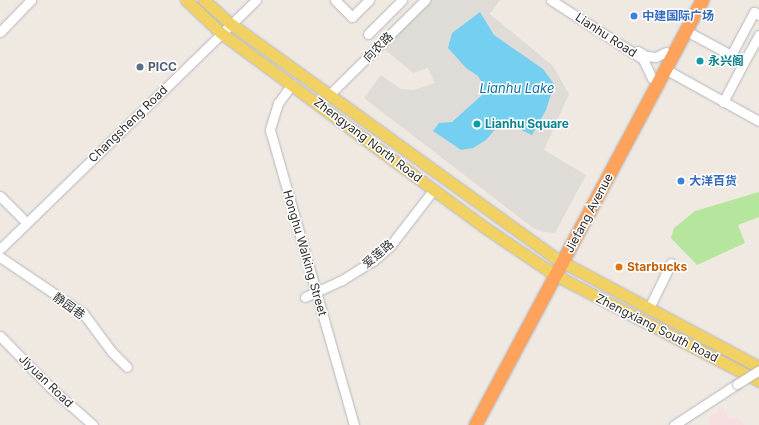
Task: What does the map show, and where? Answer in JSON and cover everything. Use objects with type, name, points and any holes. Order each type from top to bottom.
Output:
[{"type":"highway","name":"Jiefang Avenue","points":[[559,260],[693,0]]},
{"type":"highway","name":"Jiefang Avenue","points":[[466,425],[552,273],[702,0]]},
{"type":"highway","name":"Jiefang Avenue","points":[[475,425],[552,273]]},
{"type":"main road","name":"Zhengyang North Road","points":[[186,0],[219,32],[552,273]]},
{"type":"main road","name":"Zhengyang North Road","points":[[204,0],[229,22],[330,94],[495,217],[559,260]]},
{"type":"main road","name":"Zhengxiang South Road","points":[[559,260],[759,369]]},
{"type":"main road","name":"Zhengxiang South Road","points":[[552,273],[759,381]]},
{"type":"street","points":[[0,32],[31,0]]},
{"type":"street","name":"Changsheng Road","points":[[0,248],[251,0]]},
{"type":"street","name":"Changsheng Road","points":[[229,22],[256,0]]},
{"type":"street","points":[[335,0],[352,17],[369,0]]},
{"type":"street","points":[[368,34],[402,0]]},
{"type":"street","name":"向农路","points":[[330,94],[425,0]]},
{"type":"street","name":"Lianhu Road","points":[[551,0],[643,59],[652,78]]},
{"type":"street","name":"Lianhu Road","points":[[558,0],[646,56],[656,57],[666,52]]},
{"type":"street","points":[[731,55],[754,12],[759,15]]},
{"type":"street","name":"Changsheng Road","points":[[0,242],[219,32]]},
{"type":"street","points":[[692,34],[744,62]]},
{"type":"street","points":[[723,102],[759,35]]},
{"type":"street","points":[[665,69],[759,121]]},
{"type":"street","name":"Honghu Walking Street","points":[[292,84],[278,103],[270,130],[354,425]]},
{"type":"street","name":"爱莲路","points":[[305,297],[342,280],[379,256],[390,246],[434,189]]},
{"type":"street","points":[[0,196],[23,220]]},
{"type":"street","name":"静园巷","points":[[0,257],[83,313],[112,352],[127,367]]},
{"type":"street","points":[[648,308],[671,263]]},
{"type":"street","name":"Jiyuan Road","points":[[0,336],[51,388],[93,425]]},
{"type":"street","name":"Jiyuan Road","points":[[0,344],[84,425]]},
{"type":"street","points":[[681,425],[739,385],[759,369]]},
{"type":"street","points":[[674,425],[739,385],[759,375]]},
{"type":"shaded area","name":"Lianhu Square","points":[[430,0],[500,0],[490,14],[553,66],[569,94],[544,150],[586,175],[555,233],[544,232],[533,228],[364,98],[381,75],[401,89],[413,90],[435,83],[428,68],[413,73],[382,47]]},
{"type":"shaded area","points":[[723,409],[730,420],[737,417],[744,425],[711,425],[707,418]]},
{"type":"green space","points":[[759,192],[759,217],[738,225],[745,243],[697,265],[671,238],[674,228],[695,211]]},
{"type":"water","name":"Lianhu Lake","points":[[480,12],[494,35],[543,69],[554,84],[546,110],[532,135],[519,129],[511,120],[503,120],[486,140],[473,148],[461,150],[433,131],[439,123],[452,122],[482,95],[484,86],[478,76],[466,68],[448,48],[452,33]]},
{"type":"place","name":"中建国际广场","points":[[634,16]]},
{"type":"place","name":"永兴阁","points":[[700,61]]},
{"type":"place","name":"PICC","points":[[140,67]]},
{"type":"place","name":"Lianhu Square","points":[[477,124]]},
{"type":"place","name":"大洋百货","points":[[681,181]]},
{"type":"place","name":"Starbucks","points":[[619,267]]}]
